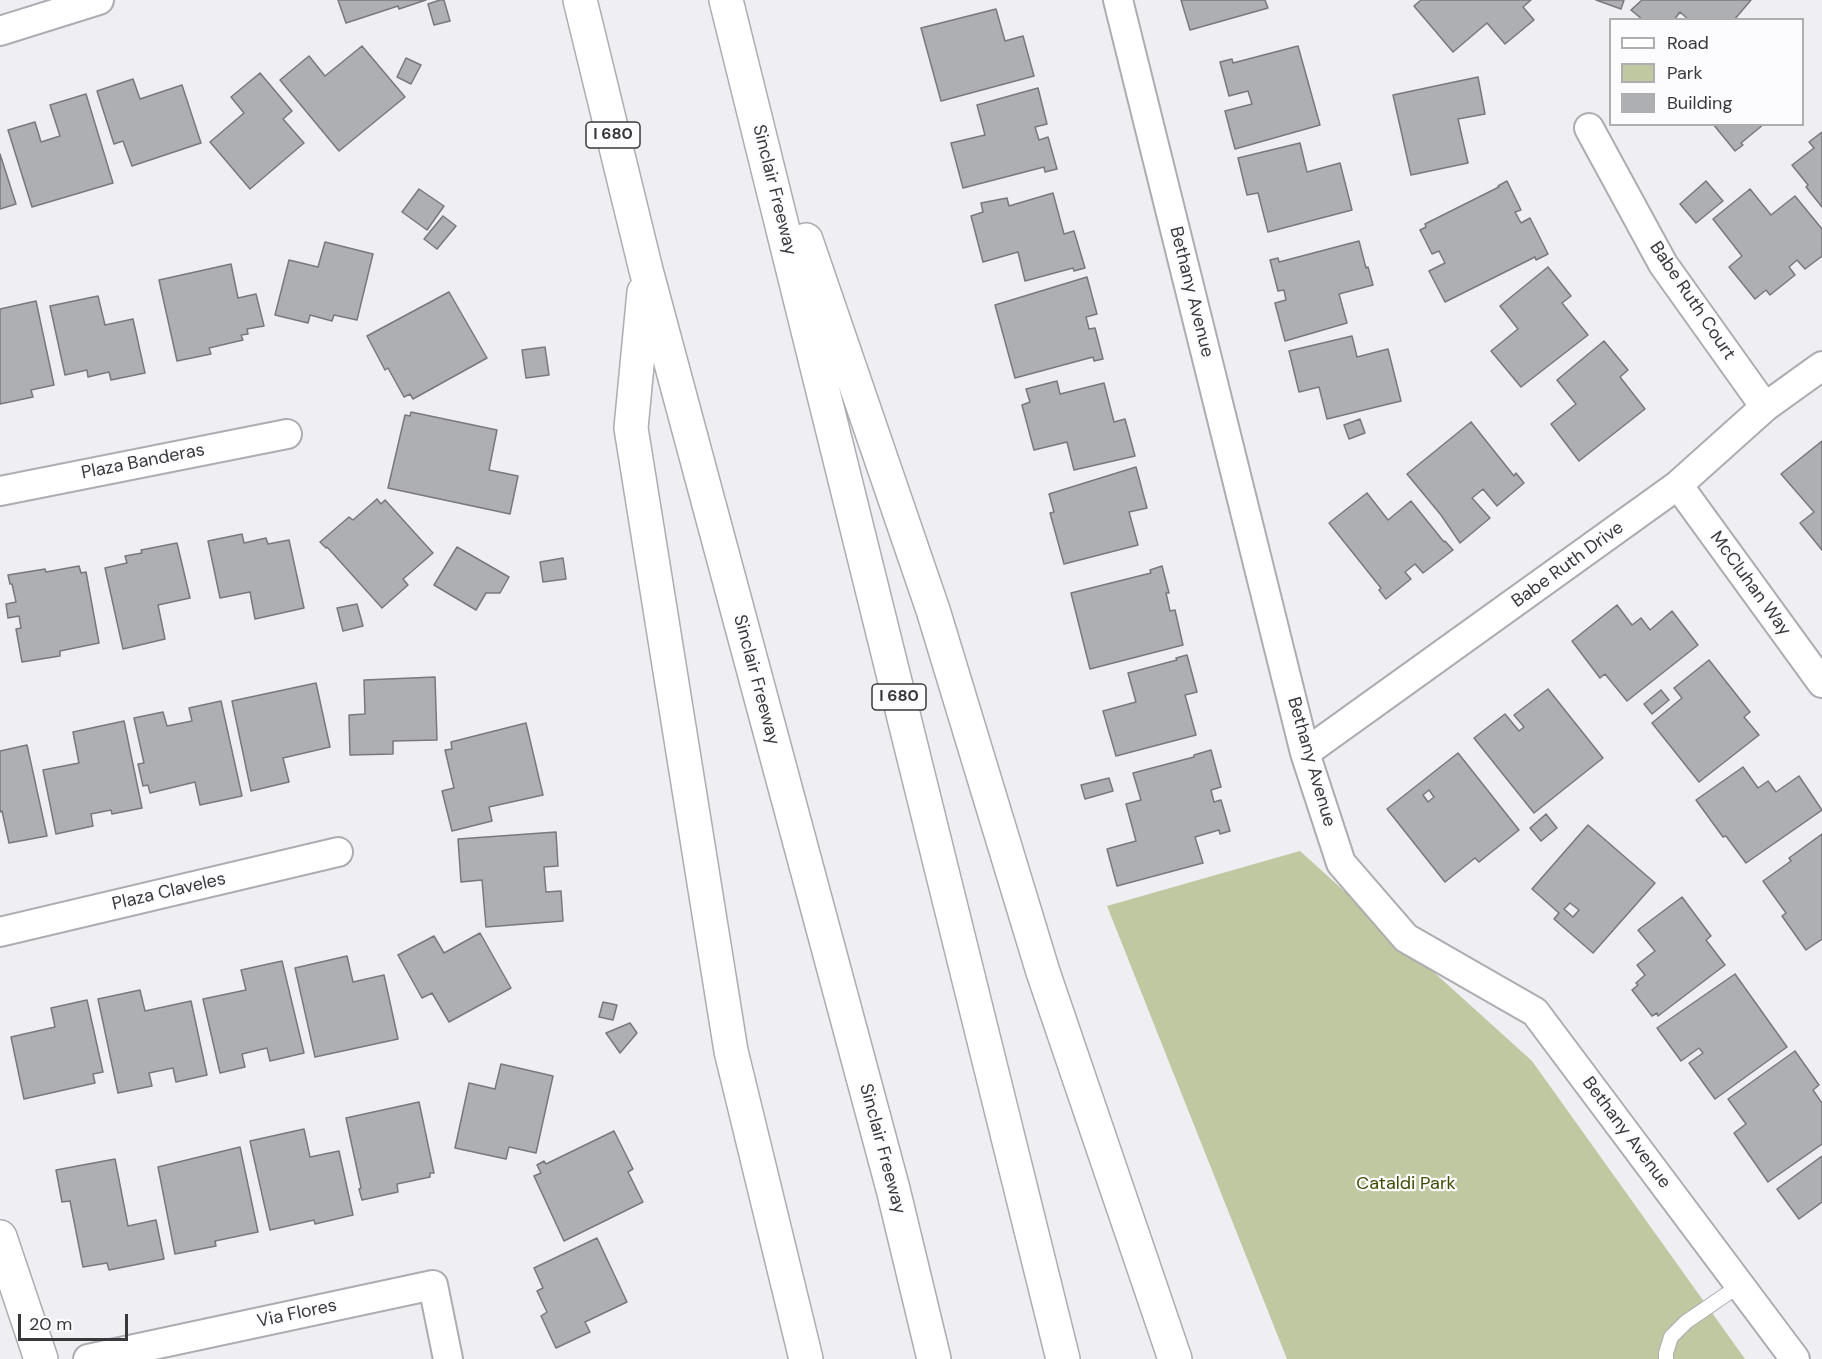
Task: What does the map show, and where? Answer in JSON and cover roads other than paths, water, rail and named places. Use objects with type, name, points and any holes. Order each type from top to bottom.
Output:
[{"type":"main road","name":"Sinclair Freeway","points":[[580,0],[646,270],[890,1177],[934,1359]]},
{"type":"main road","name":"Sinclair Freeway","points":[[726,0],[1063,1359]]},
{"type":"main road","points":[[735,34],[933,610],[1043,972],[1175,1359]]},
{"type":"main road","points":[[646,270],[631,428],[731,1051],[806,1359]]},
{"type":"main road","points":[[0,1237],[41,1359]]},
{"type":"street","points":[[0,31],[99,0]]},
{"type":"street","name":"Bethany Avenue","points":[[1118,0],[1305,753],[1341,863],[1406,938],[1535,1012],[1796,1359]]},
{"type":"street","name":"Babe Ruth Court","points":[[1589,128],[1663,264],[1765,407]]},
{"type":"street","name":"Babe Ruth Drive","points":[[1305,753],[1678,485],[1765,407],[1822,366]]},
{"type":"street","name":"Plaza Banderas","points":[[0,491],[287,434]]},
{"type":"street","name":"McCluhan Way","points":[[1678,485],[1822,683]]},
{"type":"street","name":"Plaza Claveles","points":[[0,932],[338,852]]},
{"type":"street","name":"Via Flores","points":[[88,1359],[433,1285],[448,1359]]},
{"type":"lane","points":[[1666,1359],[1671,1337],[1686,1322],[1740,1285]]},
{"type":"park label","name":"Cataldi Park","points":[[1406,1184]]}]
